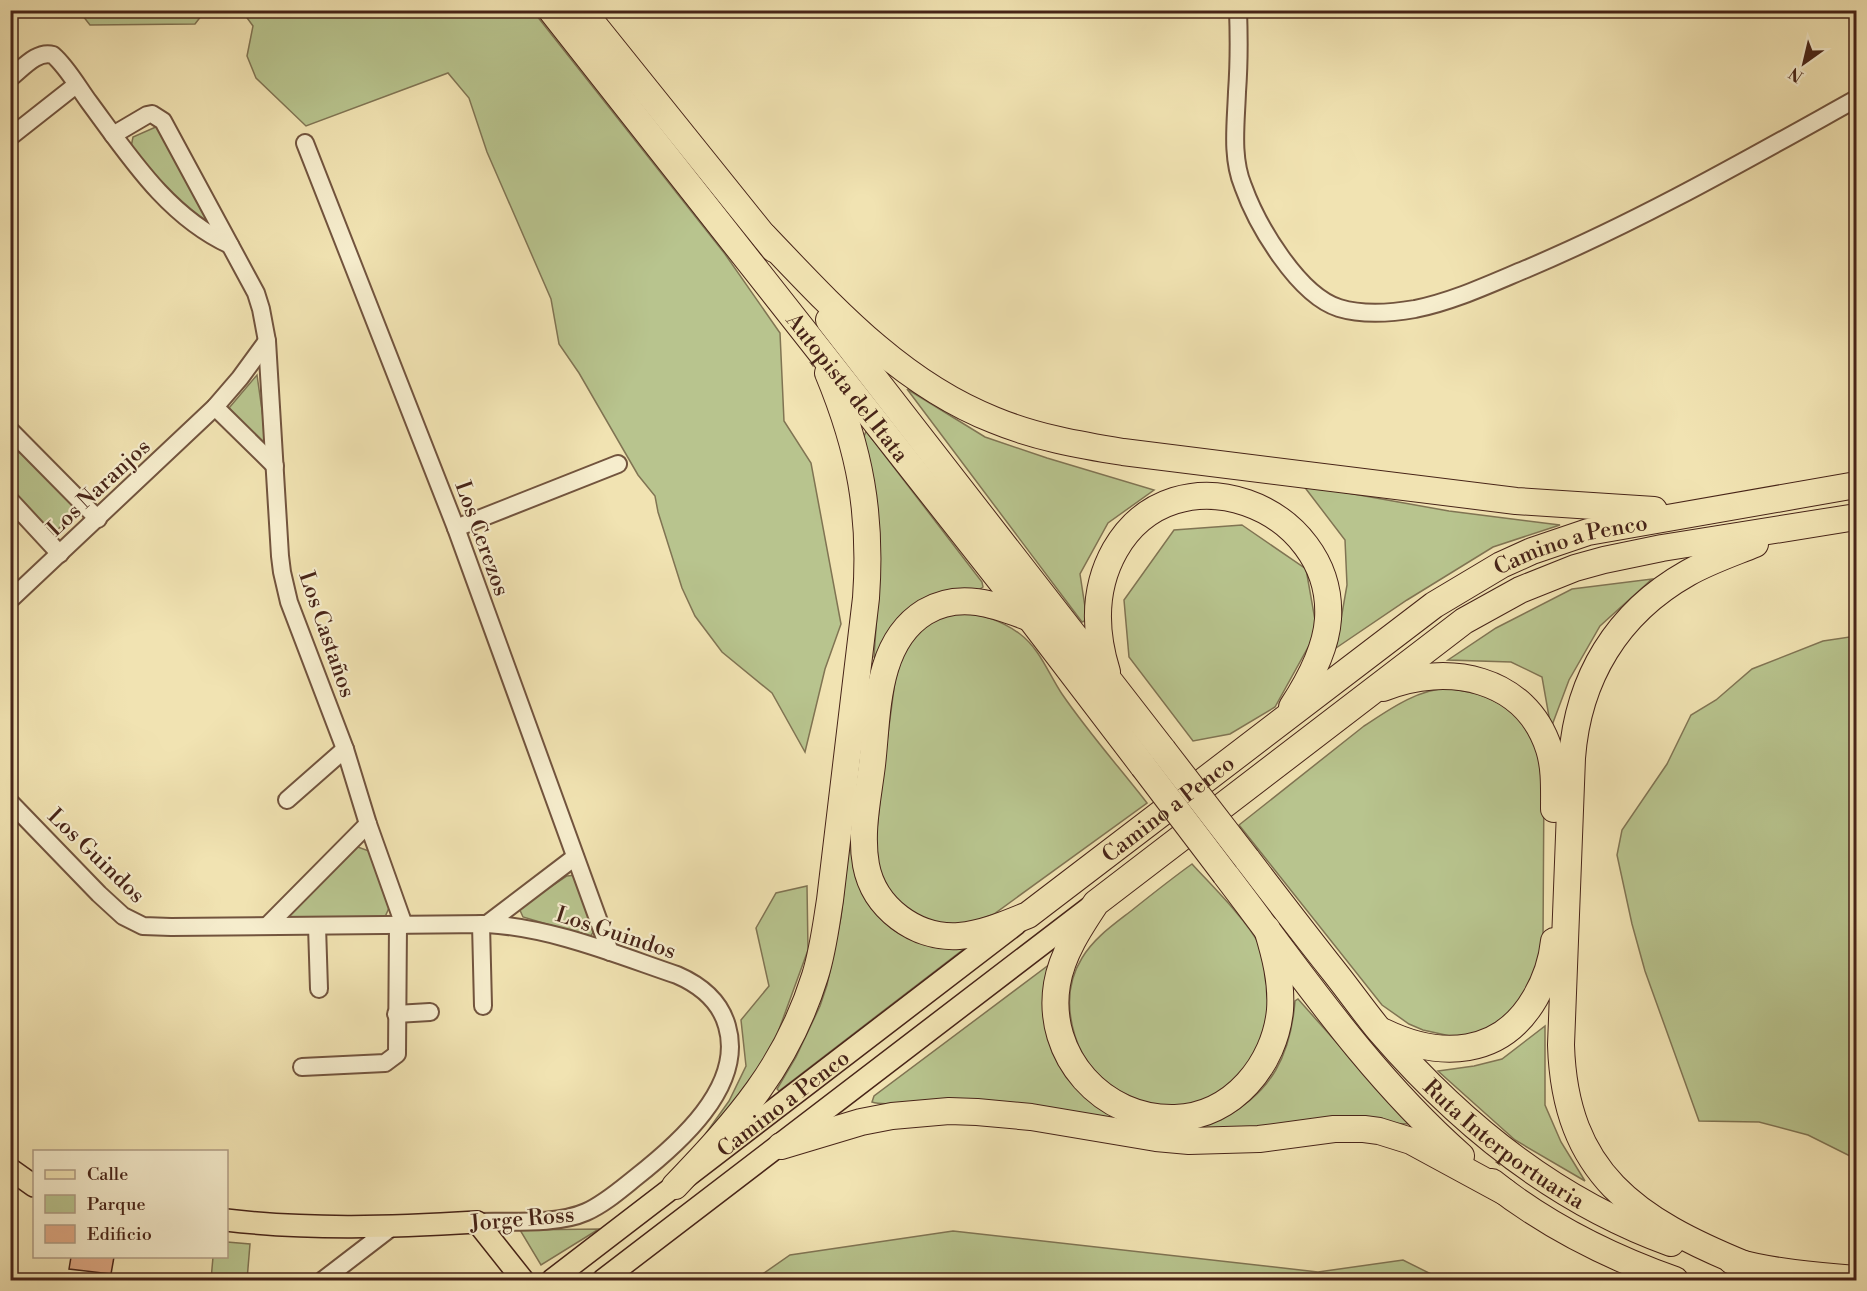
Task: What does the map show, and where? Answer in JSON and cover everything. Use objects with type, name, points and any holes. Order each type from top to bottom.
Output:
[{"type":"highway","name":"Autopista del Itata","points":[[551,10],[1030,618],[1225,874]]},
{"type":"highway","name":"Autopista del Itata","points":[[582,10],[764,236],[1247,859]]},
{"type":"highway","points":[[764,236],[848,321],[900,367],[955,402],[994,420],[1031,433],[1085,446],[1123,452],[1506,500],[1645,510],[1708,510]]},
{"type":"highway","points":[[675,1186],[750,1103],[782,1055],[816,974],[828,910],[866,598],[868,548],[865,498],[853,443],[828,375],[810,338]]},
{"type":"highway","name":"Camino a Penco","points":[[1029,915],[1434,605],[1501,565],[1532,551],[1588,532],[1857,485]]},
{"type":"highway","points":[[1109,681],[1099,642],[1097,605],[1104,572],[1118,545],[1137,522],[1158,507],[1197,495],[1226,496],[1269,513],[1295,534],[1314,560],[1325,588],[1328,618],[1321,649],[1304,688],[1280,722]]},
{"type":"highway","name":"Camino a Penco","points":[[1096,903],[1464,621],[1491,604],[1547,578],[1575,568],[1633,554],[1857,517]]},
{"type":"highway","points":[[1746,1265],[1677,1233],[1640,1209],[1618,1191],[1599,1170],[1583,1146],[1569,1110],[1562,1068],[1561,1045],[1574,737],[1577,717],[1590,677],[1611,641],[1638,610],[1670,584],[1707,563],[1809,525]]},
{"type":"highway","points":[[1029,915],[1002,926],[969,935],[951,936],[924,932],[894,914],[878,896],[868,874],[864,841],[883,675],[891,651],[904,630],[925,612],[956,602],[979,602],[1011,610],[1030,618]]},
{"type":"highway","points":[[1369,693],[1407,680],[1449,676],[1470,678],[1499,688],[1521,704],[1537,724],[1549,749],[1554,778],[1553,946],[1545,978],[1532,1002],[1520,1019],[1504,1033],[1466,1048],[1425,1047],[1398,1039],[1379,1030]]},
{"type":"highway","name":"Ruta Interportuaria","points":[[1247,859],[1379,1030],[1418,1073],[1469,1123],[1519,1162],[1557,1188],[1606,1215],[1698,1253],[1746,1265],[1825,1277],[1857,1279]]},
{"type":"highway","name":"Ruta Interportuaria","points":[[1225,874],[1326,1009],[1378,1073],[1442,1139],[1505,1192],[1543,1218],[1582,1240],[1675,1281]]},
{"type":"highway","points":[[1096,903],[1075,936],[1061,967],[1055,997],[1057,1028],[1069,1059],[1088,1083],[1111,1101],[1150,1116],[1177,1118],[1206,1112],[1230,1100],[1258,1071],[1273,1041],[1280,1011],[1278,975],[1267,929]]},
{"type":"highway","points":[[781,1146],[861,1122],[892,1116],[949,1111],[1031,1117],[1156,1138],[1190,1141],[1259,1139],[1334,1129],[1364,1129],[1411,1141],[1505,1192]]},
{"type":"main road","name":"Camino a Penco","points":[[603,1281],[1096,903]]},
{"type":"main road","name":"Camino a Penco","points":[[552,1281],[1029,915]]},
{"type":"main road","points":[[10,1170],[33,1185]]},
{"type":"main road","name":"Jorge Ross","points":[[228,1220],[314,1227],[392,1227],[477,1222]]},
{"type":"main road","points":[[477,1222],[523,1281]]},
{"type":"street","points":[[1238,10],[1235,150],[1242,185],[1256,215],[1272,241],[1307,288],[1325,302],[1340,308],[1368,313],[1414,309],[1463,295],[1569,250],[1694,187],[1857,99]]},
{"type":"street","points":[[10,78],[39,55],[46,53],[57,58],[150,182],[173,206],[201,229],[230,245]]},
{"type":"street","points":[[10,137],[76,85]]},
{"type":"street","name":"Los Castaños","points":[[113,135],[147,115],[153,114],[163,121],[256,293],[267,341],[280,556],[285,588],[345,749],[401,925]]},
{"type":"street","name":"Los Cerezos","points":[[305,143],[456,528],[610,952]]},
{"type":"street","name":"Los Naranjos","points":[[10,600],[215,407],[267,341]]},
{"type":"street","points":[[215,407],[275,466]]},
{"type":"street","points":[[10,430],[98,519]]},
{"type":"street","points":[[456,528],[618,464]]},
{"type":"street","points":[[10,500],[60,554]]},
{"type":"street","points":[[287,800],[345,749]]},
{"type":"street","name":"Los Guindos","points":[[10,802],[99,894],[123,916],[143,926],[484,924],[515,926],[548,932],[687,980],[704,992],[719,1009]]},
{"type":"street","points":[[267,927],[368,824]]},
{"type":"street","name":"Los Guindos","points":[[484,924],[575,857]]},
{"type":"street","points":[[483,1006],[484,924]]},
{"type":"street","points":[[302,1067],[385,1063],[397,1053],[396,1014],[401,925]]},
{"type":"street","points":[[317,926],[319,989]]},
{"type":"street","name":"Jorge Ross","points":[[477,1222],[558,1220],[585,1213],[610,1197],[667,1152],[706,1109],[723,1079],[730,1042],[725,1018],[719,1009]]},
{"type":"street","points":[[396,1014],[430,1012]]},
{"type":"street","points":[[323,1281],[392,1227]]},
{"type":"green space","points":[[79,11],[205,11],[195,24],[90,25]]},
{"type":"green space","points":[[242,11],[533,11],[725,254],[780,333],[784,421],[811,463],[841,624],[825,669],[805,752],[772,693],[722,652],[695,616],[682,588],[655,496],[638,475],[579,373],[559,344],[551,299],[487,152],[469,98],[448,73],[306,126],[256,78],[247,56],[253,26]]},
{"type":"green space","points":[[158,126],[208,221],[184,207],[131,147],[133,137]]},
{"type":"green space","points":[[257,375],[268,453],[229,408]]},
{"type":"green space","points":[[907,389],[985,437],[1154,490],[1108,523],[1080,574],[1087,620],[1082,622]]},
{"type":"green space","points":[[866,431],[982,582],[983,587],[878,658],[874,657],[880,569],[863,439]]},
{"type":"green space","points":[[10,435],[80,508],[51,536],[11,493]]},
{"type":"green space","points":[[1303,485],[1449,511],[1560,525],[1493,547],[1407,600],[1336,648],[1347,585],[1345,540]]},
{"type":"green space","points":[[1242,525],[1306,569],[1317,631],[1275,707],[1230,734],[1193,741],[1129,657],[1124,600],[1174,530]]},
{"type":"green space","points":[[1652,579],[1600,626],[1569,680],[1551,728],[1542,677],[1511,662],[1448,660],[1496,628],[1572,589]]},
{"type":"green space","points":[[960,612],[999,622],[1027,640],[1072,708],[1147,803],[994,914],[968,924],[941,926],[899,909],[874,860],[895,681],[902,656],[913,637],[937,618]]},
{"type":"green space","points":[[1856,636],[1856,1159],[1808,1135],[1759,1122],[1699,1121],[1645,971],[1617,855],[1622,830],[1667,764],[1691,715],[1716,700],[1752,669],[1823,641]]},
{"type":"green space","points":[[1448,688],[1479,694],[1501,704],[1520,720],[1536,745],[1544,774],[1543,942],[1531,984],[1506,1018],[1474,1035],[1450,1036],[1423,1030],[1409,1024],[1382,1005],[1239,825],[1364,726],[1414,696]]},
{"type":"green space","points":[[851,831],[856,833],[859,884],[866,900],[878,916],[893,930],[915,940],[969,945],[779,1091],[777,1089],[796,1057],[820,1006],[827,985],[841,917]]},
{"type":"green space","points":[[355,846],[369,851],[389,908],[384,919],[291,919],[287,914]]},
{"type":"green space","points":[[1192,864],[1237,913],[1259,944],[1267,972],[1268,1022],[1247,1065],[1226,1088],[1199,1102],[1177,1106],[1156,1104],[1134,1098],[1115,1088],[1098,1074],[1084,1056],[1072,1026],[1071,986],[1082,958],[1098,938]]},
{"type":"green space","points":[[576,875],[594,931],[590,937],[523,917],[519,908],[567,876]]},
{"type":"green space","points":[[807,886],[808,950],[769,1057],[741,1100],[704,1136],[729,1101],[746,1066],[741,1020],[769,986],[756,928],[776,893]]},
{"type":"green space","points":[[1050,964],[1047,978],[1099,1108],[1120,1121],[946,1099],[897,1103],[872,1102],[874,1096]]},
{"type":"green space","points":[[1298,999],[1409,1124],[1333,1121],[1259,1132],[1181,1130],[1222,1118],[1254,1097],[1266,1084],[1283,1055],[1293,1020],[1295,1001]]},
{"type":"green space","points":[[1545,1026],[1545,1105],[1561,1142],[1585,1181],[1515,1140],[1438,1071],[1502,1059]]},
{"type":"green space","points":[[599,1229],[541,1265],[520,1230]]},
{"type":"green space","points":[[953,1231],[1318,1272],[1403,1260],[1443,1280],[754,1280],[790,1255]]},
{"type":"green space","points":[[228,1242],[250,1244],[247,1280],[211,1280],[213,1258],[228,1258]]},
{"type":"building","points":[[71,1258],[114,1258],[111,1274],[69,1269]]}]
